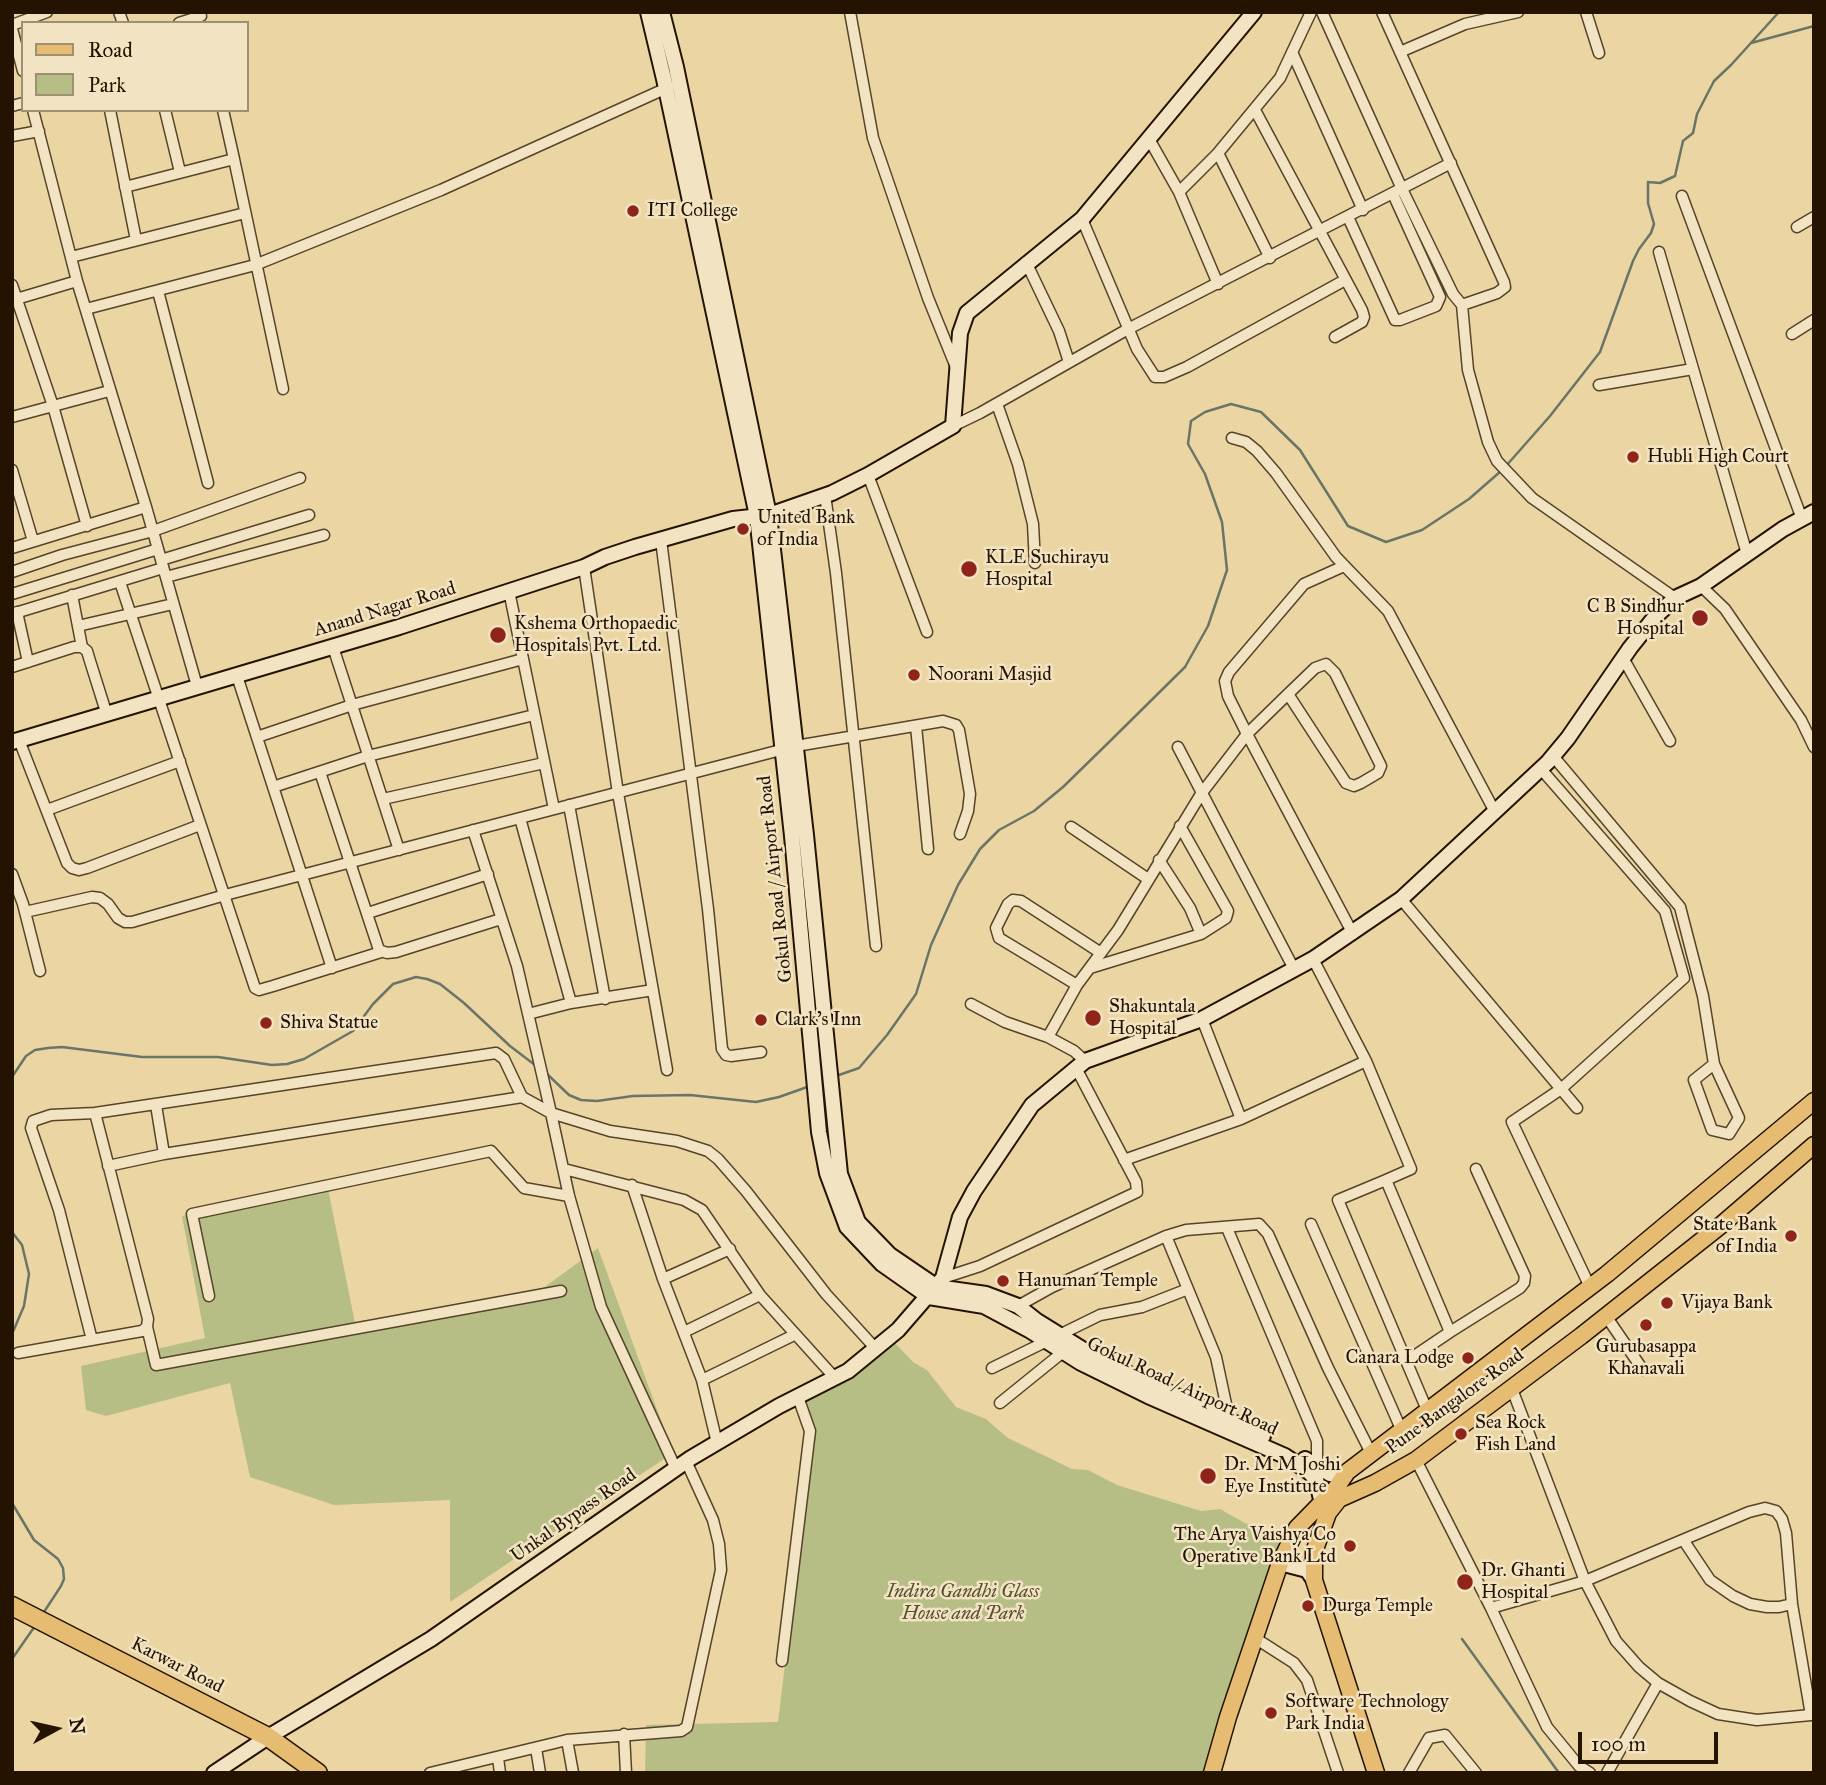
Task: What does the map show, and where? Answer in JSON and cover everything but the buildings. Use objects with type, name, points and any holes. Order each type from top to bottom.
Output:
[{"type":"highway","name":"Karwar Road","points":[[17,1608],[268,1737],[318,1773]]},
{"type":"main road","name":"Gokul Road / Airport Road","points":[[648,12],[673,85]]},
{"type":"main road","name":"Gokul Road / Airport Road","points":[[663,12],[673,85],[763,515],[821,1063],[835,1130],[834,1176]]},
{"type":"main road","points":[[953,426],[960,333],[967,313],[1026,262],[1082,219],[1254,12]]},
{"type":"main road","name":"Anand Nagar Road","points":[[16,741],[333,647],[584,567],[605,557],[733,519],[763,515],[825,495],[868,475],[953,426]]},
{"type":"main road","points":[[936,1287],[960,1217],[974,1191],[1032,1105],[1080,1064],[1202,1020],[1313,959],[1401,899],[1553,756],[1623,658],[1654,618],[1675,598],[1701,586],[1783,529],[1808,516]]},
{"type":"main road","name":"Gokul Road / Airport Road","points":[[821,1063],[819,1132],[834,1176],[858,1222],[890,1255],[936,1287],[984,1306],[1229,1418],[1309,1465],[1338,1493]]},
{"type":"main road","name":"Pune Bangalore Road","points":[[1376,1773],[1314,1580],[1313,1558],[1317,1538],[1347,1472],[1590,1287],[1814,1101]]},
{"type":"main road","name":"Pune Bangalore Road","points":[[1213,1773],[1228,1717],[1280,1563],[1297,1528],[1322,1503],[1338,1493],[1375,1483],[1416,1460],[1606,1316],[1720,1226],[1814,1146]]},
{"type":"main road","name":"Gokul Road / Airport Road","points":[[936,1287],[986,1294],[1018,1306],[1054,1338],[1063,1352],[1148,1396],[1309,1465],[1336,1475],[1347,1472]]},
{"type":"main road","name":"Unkal Bypass Road","points":[[214,1773],[268,1737],[431,1639],[681,1465],[848,1371],[898,1330],[936,1287]]},
{"type":"main road","points":[[1309,1465],[1322,1503]]},
{"type":"main road","points":[[1280,1563],[1307,1570],[1314,1580]]},
{"type":"street","points":[[26,21],[47,12]]},
{"type":"street","points":[[850,12],[873,138],[928,298],[958,370]]},
{"type":"street","points":[[1179,192],[1218,153],[1280,78],[1311,12]]},
{"type":"street","points":[[1322,12],[1440,297],[1436,306],[1395,320],[1348,218]]},
{"type":"street","points":[[1382,12],[1504,282],[1505,287],[1497,293],[1462,305]]},
{"type":"street","points":[[1400,52],[1465,24],[1518,12]]},
{"type":"street","points":[[1586,12],[1599,53]]},
{"type":"street","points":[[12,27],[21,62]]},
{"type":"street","points":[[1292,52],[1363,210]]},
{"type":"street","points":[[86,309],[255,265],[441,190],[673,85]]},
{"type":"street","points":[[1255,110],[1364,317],[1357,327],[1335,337]]},
{"type":"street","points":[[34,112],[77,281],[146,507],[197,687]]},
{"type":"street","points":[[110,112],[136,240]]},
{"type":"street","points":[[165,112],[180,172]]},
{"type":"street","points":[[223,112],[283,389]]},
{"type":"street","points":[[12,136],[39,131]]},
{"type":"street","points":[[1149,139],[1179,192],[1219,284]]},
{"type":"street","points":[[1218,153],[1270,258]]},
{"type":"street","points":[[125,187],[234,159]]},
{"type":"street","points":[[953,426],[1128,329],[1451,163]]},
{"type":"street","points":[[1398,192],[1453,295],[1462,305],[1468,370],[1488,442],[1497,461],[1524,490],[1675,598]]},
{"type":"street","points":[[1682,196],[1808,516]]},
{"type":"street","points":[[71,257],[245,213]]},
{"type":"street","points":[[1797,227],[1814,217]]},
{"type":"street","points":[[1082,219],[1128,329],[1147,368],[1155,377],[1164,377],[1345,280]]},
{"type":"street","points":[[1659,252],[1747,554]]},
{"type":"street","points":[[1026,262],[1059,331],[1069,362]]},
{"type":"street","points":[[15,300],[77,281]]},
{"type":"street","points":[[12,285],[53,406],[87,526]]},
{"type":"street","points":[[158,291],[208,483]]},
{"type":"street","points":[[1792,334],[1814,320]]},
{"type":"street","points":[[1599,385],[1693,369]]},
{"type":"street","points":[[12,417],[109,391]]},
{"type":"street","points":[[997,404],[1013,444],[1033,524],[1035,563]]},
{"type":"street","points":[[1232,438],[1246,442],[1257,451],[1344,566],[1388,611],[1495,812]]},
{"type":"street","points":[[12,470],[33,541]]},
{"type":"street","points":[[868,475],[927,632]]},
{"type":"street","points":[[12,572],[62,555],[153,531],[300,478]]},
{"type":"street","points":[[825,495],[876,946]]},
{"type":"street","points":[[12,548],[146,507]]},
{"type":"street","points":[[28,662],[15,613],[163,568],[310,515]]},
{"type":"street","points":[[163,568],[324,535]]},
{"type":"street","points":[[662,540],[708,909],[722,1049],[726,1055],[731,1056],[761,1052]]},
{"type":"street","points":[[12,594],[158,548]]},
{"type":"street","points":[[1344,566],[1304,584],[1229,672],[1225,681],[1227,696],[1353,934]]},
{"type":"street","points":[[584,567],[618,793],[667,1070]]},
{"type":"street","points":[[120,582],[255,988],[265,988],[381,952],[396,952],[501,919]]},
{"type":"street","points":[[1701,586],[1725,609],[1801,720],[1814,747]]},
{"type":"street","points":[[509,591],[554,809]]},
{"type":"street","points":[[72,595],[82,647]]},
{"type":"street","points":[[78,626],[173,604]]},
{"type":"street","points":[[12,667],[74,647],[82,647],[87,651],[107,715]]},
{"type":"street","points":[[333,647],[399,850]]},
{"type":"street","points":[[1623,658],[1670,741]]},
{"type":"street","points":[[257,737],[352,705],[523,659]]},
{"type":"street","points":[[1048,1037],[1077,985],[1118,930],[1201,794],[1247,734],[1288,694],[1320,665],[1331,667],[1379,760],[1381,770],[1354,786],[1346,783],[1288,694]]},
{"type":"street","points":[[237,676],[332,968]]},
{"type":"street","points":[[273,787],[368,756],[534,715]]},
{"type":"street","points":[[25,912],[92,897],[100,898],[108,904],[118,918],[132,922],[225,895],[789,748],[950,722],[959,730],[970,794],[968,811],[960,834]]},
{"type":"street","points":[[916,726],[928,849]]},
{"type":"street","points":[[16,741],[67,863],[72,868],[79,870],[200,825]]},
{"type":"street","points":[[1178,747],[1294,970]]},
{"type":"street","points":[[1553,756],[1680,907],[1703,996],[1714,1064],[1739,1118],[1729,1135],[1712,1130],[1694,1080],[1714,1064]]},
{"type":"street","points":[[47,810],[180,761]]},
{"type":"street","points":[[383,799],[544,763]]},
{"type":"street","points":[[1541,769],[1665,911],[1684,978],[1561,1089],[1512,1122],[1590,1287]]},
{"type":"street","points":[[320,772],[377,947],[381,952]]},
{"type":"street","points":[[569,805],[605,999]]},
{"type":"street","points":[[520,818],[571,1003]]},
{"type":"street","points":[[1090,968],[1201,934],[1226,918],[1228,911],[1180,826]]},
{"type":"street","points":[[1071,827],[1148,879]]},
{"type":"street","points":[[430,1773],[455,1770],[568,1740],[685,1730],[692,1714],[721,1570],[719,1544],[713,1520],[681,1465],[606,1318],[569,1196],[517,966],[473,831]]},
{"type":"street","points":[[1159,860],[1190,908],[1201,934]]},
{"type":"street","points":[[12,874],[40,971]]},
{"type":"street","points":[[368,914],[488,874]]},
{"type":"street","points":[[1401,899],[1577,1108]]},
{"type":"street","points":[[1077,985],[999,938],[996,928],[1008,904],[1013,900],[1020,901],[1101,953]]},
{"type":"street","points":[[1313,959],[1366,1061],[1410,1169],[1338,1200],[1427,1410]]},
{"type":"street","points":[[528,1014],[571,1003],[653,989]]},
{"type":"street","points":[[936,1287],[1133,1195],[1138,1188],[1074,1051],[1048,1037],[1004,1022],[971,1004]]},
{"type":"street","points":[[1202,1020],[1241,1119]]},
{"type":"street","points":[[92,1340],[59,1210],[31,1128],[33,1121],[51,1115],[95,1113],[156,1105],[496,1053],[504,1059],[522,1097],[551,1113],[610,1131],[677,1141],[708,1151],[718,1158],[826,1294],[876,1349]]},
{"type":"street","points":[[1124,1160],[1241,1119],[1366,1061]]},
{"type":"street","points":[[108,1166],[164,1154],[522,1097]]},
{"type":"street","points":[[156,1105],[164,1154]]},
{"type":"street","points":[[95,1113],[148,1319],[147,1327],[156,1366],[561,1291]]},
{"type":"street","points":[[209,1296],[192,1214],[491,1151],[524,1188],[569,1196]]},
{"type":"street","points":[[564,1169],[632,1185],[694,1205],[709,1219],[760,1296],[835,1378]]},
{"type":"street","points":[[1407,1361],[1520,1289],[1524,1283],[1525,1276],[1476,1169]]},
{"type":"street","points":[[1387,1180],[1450,1332]]},
{"type":"street","points":[[632,1185],[663,1279],[702,1380],[717,1443]]},
{"type":"street","points":[[1018,1306],[1052,1287],[1166,1236],[1186,1230],[1259,1224],[1264,1228],[1328,1368],[1371,1452]]},
{"type":"street","points":[[1311,1224],[1402,1429]]},
{"type":"street","points":[[1227,1228],[1317,1441],[1309,1465]]},
{"type":"street","points":[[1166,1236],[1216,1357],[1229,1418]]},
{"type":"street","points":[[663,1279],[730,1249]]},
{"type":"street","points":[[992,1368],[1100,1314],[1142,1307],[1188,1289]]},
{"type":"street","points":[[684,1332],[760,1296]]},
{"type":"street","points":[[1606,1316],[1643,1370]]},
{"type":"street","points":[[18,1353],[142,1331],[147,1327]]},
{"type":"street","points":[[702,1380],[794,1335]]},
{"type":"street","points":[[1000,1403],[1063,1352]]},
{"type":"street","points":[[1491,1608],[1585,1581],[1749,1512],[1765,1508],[1776,1511],[1782,1519],[1786,1533],[1792,1604],[1811,1715],[1757,1720],[1718,1714],[1658,1683],[1639,1667],[1616,1641],[1585,1581],[1512,1389]]},
{"type":"street","points":[[782,1661],[810,1431],[798,1397]]},
{"type":"street","points":[[1416,1460],[1491,1608],[1547,1727],[1579,1766],[1590,1773]]},
{"type":"street","points":[[1684,1541],[1710,1580],[1733,1596],[1750,1604],[1767,1607],[1792,1604]]},
{"type":"street","points":[[1255,1638],[1294,1663],[1307,1680],[1338,1773]]},
{"type":"street","points":[[1607,1773],[1658,1683]]},
{"type":"street","points":[[624,1734],[625,1773]]},
{"type":"street","points":[[1409,1773],[1429,1738],[1444,1735],[1476,1773]]},
{"type":"street","points":[[568,1740],[573,1773]]},
{"type":"street","points":[[536,1748],[540,1773]]},
{"type":"street","points":[[498,1758],[500,1773]]},
{"type":"green space","points":[[328,1189],[355,1323],[531,1297],[598,1248],[673,1453],[450,1602],[450,1500],[334,1505],[250,1477],[230,1383],[106,1416],[86,1410],[81,1366],[205,1338],[182,1216]]},
{"type":"green space","name":"Indira Gandhi Glass House and Park","points":[[893,1341],[913,1362],[927,1370],[956,1407],[986,1419],[1008,1438],[1072,1469],[1088,1470],[1117,1485],[1201,1511],[1220,1509],[1282,1538],[1205,1773],[645,1773],[646,1725],[778,1722],[814,1427],[802,1401],[877,1356]]},
{"type":"waterway","points":[[1506,466],[1550,416],[1600,352],[1633,261],[1654,224],[1648,203],[1648,182],[1660,183],[1675,176],[1683,141],[1693,133],[1697,114],[1714,81],[1779,12]]},
{"type":"waterway","points":[[1751,43],[1814,26]]},
{"type":"waterway","points":[[836,1076],[859,1068],[916,994],[931,945],[958,885],[980,849],[999,830],[1034,811],[1104,747],[1185,667],[1208,626],[1227,570],[1222,522],[1205,474],[1188,444],[1191,421],[1205,412],[1231,404],[1261,412],[1300,450],[1348,526],[1386,542],[1422,530],[1469,499],[1501,471]]},
{"type":"waterway","points":[[12,1077],[26,1056],[35,1050],[62,1047],[142,1057],[218,1057],[272,1065],[287,1064],[304,1059],[353,1031],[373,1004],[393,984],[416,977],[440,984],[535,1065]]},
{"type":"waterway","points":[[546,1073],[569,1095],[581,1100],[597,1101],[633,1096],[690,1095],[756,1102],[810,1086]]},
{"type":"waterway","points":[[12,1232],[22,1245],[29,1274],[24,1306],[12,1334]]},
{"type":"waterway","points":[[12,1503],[34,1540],[58,1559],[63,1568],[64,1579],[61,1586],[42,1615]]},
{"type":"waterway","points":[[12,1659],[35,1626]]},
{"type":"waterway","points":[[1462,1639],[1559,1773]]},
{"type":"place","name":"ITI College","points":[[633,211]]},
{"type":"place","name":"Hubli High Court","points":[[1633,457]]},
{"type":"place","name":"United Bank of India","points":[[743,529]]},
{"type":"place","name":"KLE Suchirayu Hospital","points":[[969,569]]},
{"type":"place","name":"C B Sindhur Hospital","points":[[1700,618]]},
{"type":"place","name":"Kshema Orthopaedic Hospitals Pvt. Ltd.","points":[[498,635]]},
{"type":"place","name":"Noorani Masjid","points":[[914,675]]},
{"type":"place","name":"Shakuntala Hospital","points":[[1093,1018]]},
{"type":"place","name":"Clark's Inn","points":[[761,1020]]},
{"type":"place","name":"Shiva Statue","points":[[266,1023]]},
{"type":"place","name":"State Bank of India","points":[[1791,1236]]},
{"type":"place","name":"Hanuman Temple","points":[[1003,1281]]},
{"type":"place","name":"Vijaya Bank","points":[[1667,1303]]},
{"type":"place","name":"Gurubasappa Khanavali","points":[[1646,1325]]},
{"type":"place","name":"Canara Lodge","points":[[1468,1358]]},
{"type":"place","name":"Sea Rock Fish Land","points":[[1461,1434]]},
{"type":"place","name":"Dr. M M Joshi Eye Institute","points":[[1208,1476]]},
{"type":"place","name":"The Arya Vaishya Co Operative Bank Ltd","points":[[1350,1546]]},
{"type":"place","name":"Dr. Ghanti Hospital","points":[[1465,1582]]},
{"type":"place","name":"Durga Temple","points":[[1308,1606]]},
{"type":"place","name":"Software Technology Park India","points":[[1271,1713]]}]
